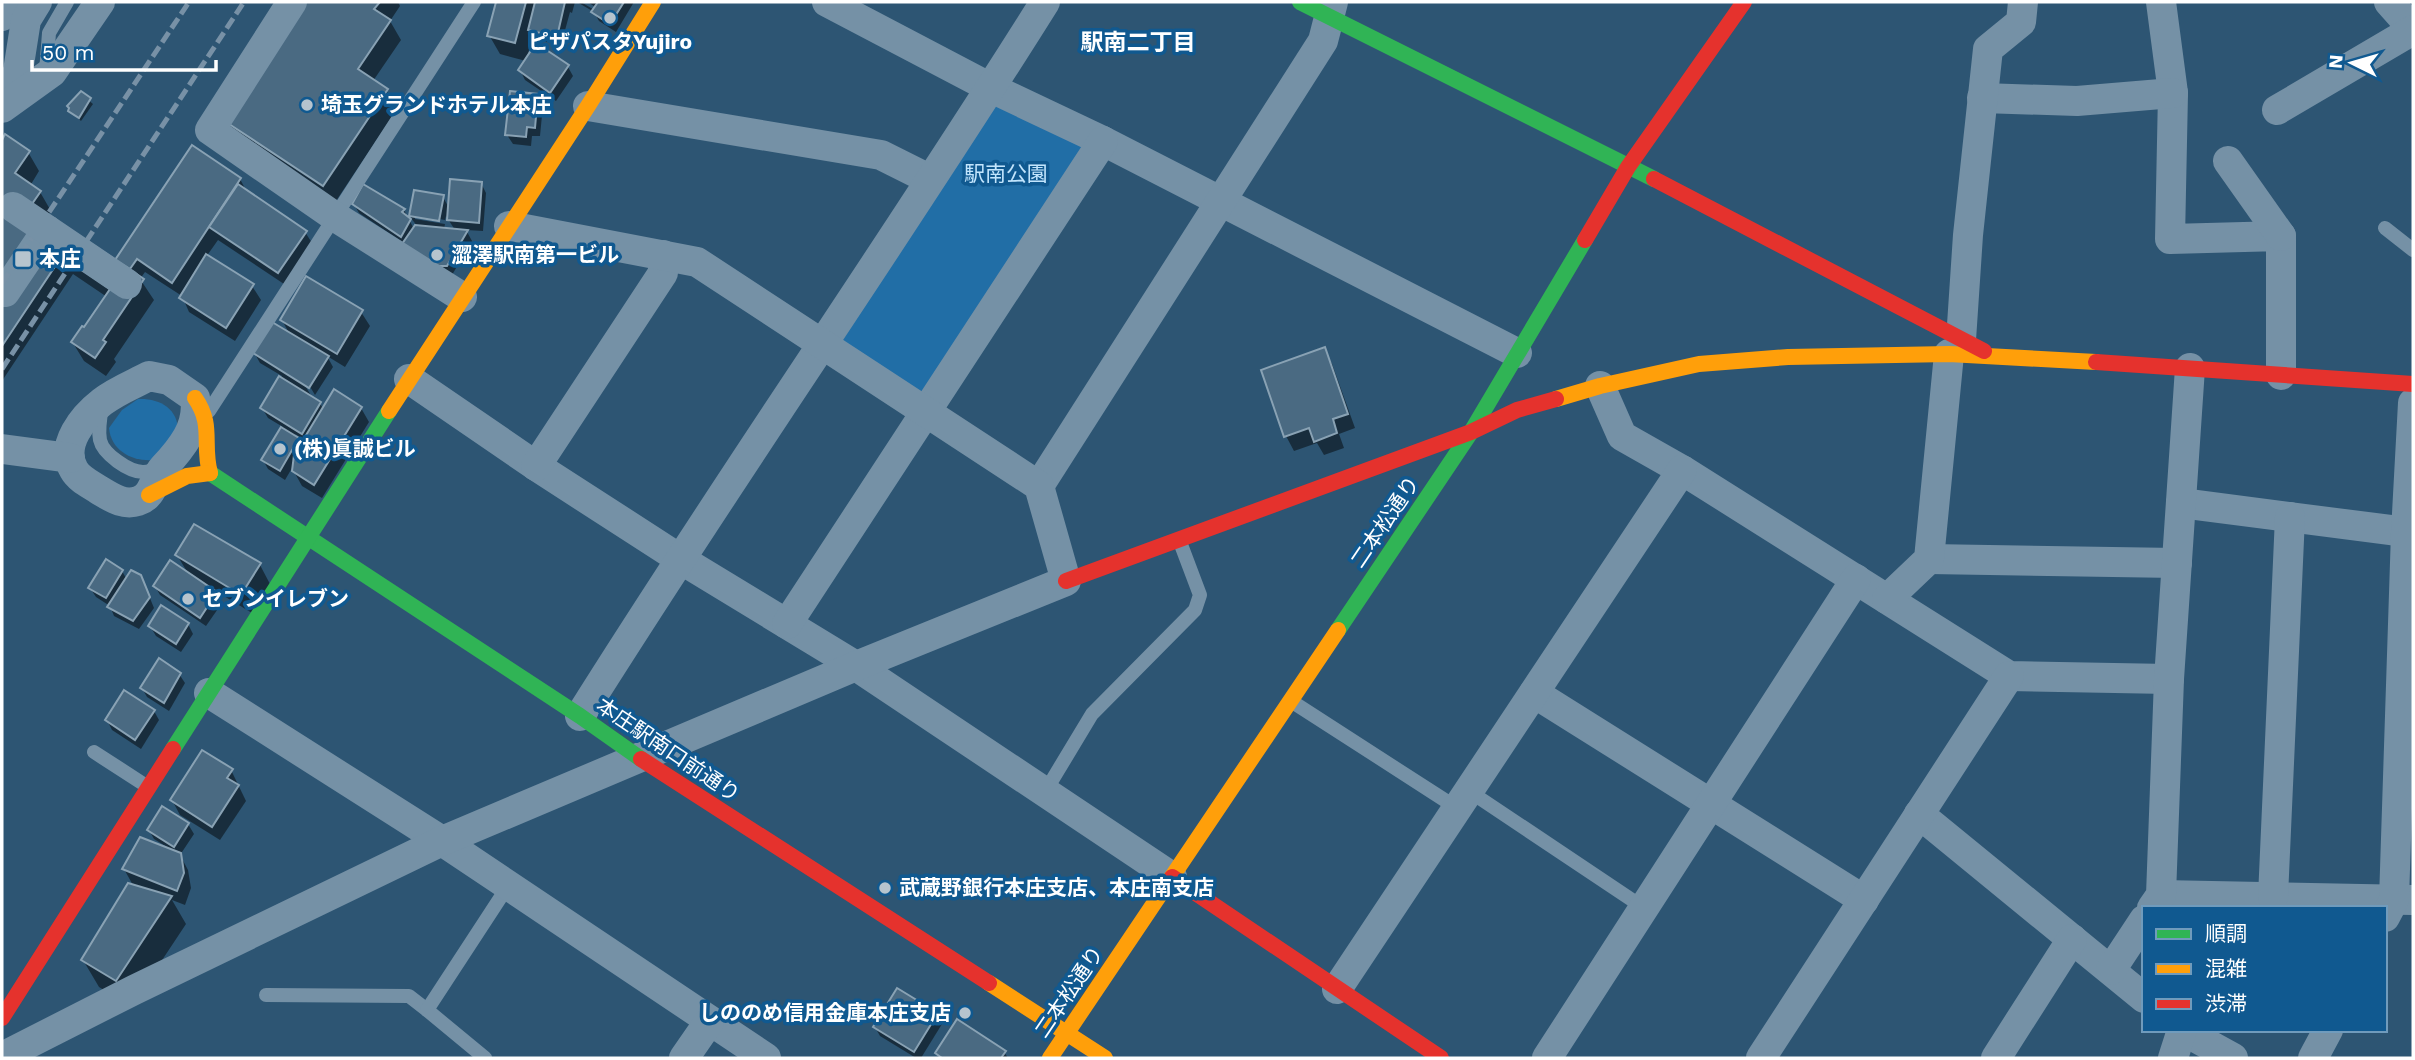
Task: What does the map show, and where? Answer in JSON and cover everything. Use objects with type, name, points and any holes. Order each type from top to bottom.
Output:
[{"type":"street","points":[[2,16],[11,2]]},
{"type":"street","points":[[2,108],[18,71],[26,20],[37,2]]},
{"type":"street","points":[[2,108],[46,78],[58,65],[100,2]]},
{"type":"street","points":[[292,2],[210,130],[334,216],[462,297]]},
{"type":"street","points":[[2,1018],[653,2]]},
{"type":"street","points":[[580,716],[1045,2]]},
{"type":"street","points":[[1300,2],[1331,10],[1578,139],[1955,347]]},
{"type":"street","name":"二本松通り","points":[[1050,1058],[1471,432],[1628,167],[1744,2]]},
{"type":"street","points":[[1887,599],[1929,559],[1988,49],[2021,22],[2023,2]]},
{"type":"street","points":[[2161,2],[2173,93],[2170,239],[2281,236]]},
{"type":"street","points":[[2277,110],[2413,30],[2389,2]]},
{"type":"street","points":[[846,6],[989,87],[1103,141],[1517,352]]},
{"type":"street","points":[[1039,486],[1323,41],[1331,10]]},
{"type":"street","points":[[1982,98],[2077,101],[2173,93]]},
{"type":"street","points":[[588,106],[881,155],[929,179]]},
{"type":"street","points":[[787,624],[1103,141]]},
{"type":"street","points":[[2228,162],[2281,236],[2281,375]]},
{"type":"street","points":[[13,207],[127,284],[120,296]]},
{"type":"street","points":[[509,226],[697,262],[1039,486],[1066,581]]},
{"type":"street","points":[[5,292],[47,230]]},
{"type":"street","points":[[536,466],[663,273],[663,255]]},
{"type":"street","points":[[2,1057],[442,841],[856,666],[1066,581],[1471,432],[1517,410],[1600,386],[1699,364],[1955,347],[1992,355],[2413,384]]},
{"type":"street","points":[[2190,368],[2156,901],[2273,897],[2398,906],[2406,532],[2413,403]]},
{"type":"street","points":[[149,376],[169,380],[201,407],[208,429],[206,463],[210,473],[187,476],[139,501],[128,503],[117,501],[80,477],[73,469],[70,446],[74,435],[103,401],[149,376]]},
{"type":"street","points":[[409,379],[536,466],[680,559],[856,666],[1441,1058]]},
{"type":"street","points":[[1600,386],[1622,436],[1682,470],[2009,676],[2169,679]]},
{"type":"street","points":[[149,495],[157,476],[172,460],[201,407]]},
{"type":"street","points":[[2,449],[70,458]]},
{"type":"street","points":[[1337,989],[1682,470]]},
{"type":"street","name":"本庄駅南口前通り","points":[[210,473],[580,716],[639,758],[1105,1058]]},
{"type":"street","points":[[2181,503],[2406,532]]},
{"type":"street","points":[[2273,897],[2290,517]]},
{"type":"street","points":[[1929,559],[2177,563]]},
{"type":"street","points":[[1546,1058],[1856,579]]},
{"type":"street","points":[[1761,1058],[2009,676]]},
{"type":"street","points":[[209,693],[442,841],[766,1058]]},
{"type":"street","points":[[1534,693],[1864,900]]},
{"type":"street","points":[[1919,814],[2142,996]]},
{"type":"street","points":[[2110,970],[2142,923]]},
{"type":"street","points":[[1996,1058],[2072,939]]},
{"type":"street","points":[[684,1058],[709,1022]]},
{"type":"street","points":[[2173,1058],[2181,1032]]},
{"type":"street","points":[[2186,1032],[2233,1058]]},
{"type":"street","points":[[2313,1058],[2327,1032]]},
{"type":"lane","points":[[46,78],[48,33],[67,2]]},
{"type":"lane","points":[[201,407],[334,216],[474,2]]},
{"type":"lane","points":[[2385,228],[2413,250]]},
{"type":"lane","points":[[103,401],[99,421],[100,440],[111,456],[135,471],[145,472],[172,460]]},
{"type":"lane","points":[[1045,792],[1092,714],[1195,610],[1200,595],[1179,540]]},
{"type":"lane","points":[[1290,700],[1644,908]]},
{"type":"lane","points":[[94,752],[149,788]]},
{"type":"lane","points":[[427,1010],[508,886]]},
{"type":"lane","points":[[266,995],[409,996],[485,1058]]},
{"type":"green space","name":"駅南公園","points":[[997,98],[1086,140],[929,396],[840,344]]},
{"type":"green space","points":[[138,399],[153,400],[166,406],[175,416],[177,423],[178,431],[154,460],[131,457],[119,449],[111,436],[109,428],[122,410]]},
{"type":"building","name":"埼玉グランドホテル本庄","points":[[306,2],[380,2],[374,9],[391,20],[358,69],[388,89],[323,186],[226,122]]},
{"type":"building","points":[[496,2],[526,2],[515,43],[487,36]]},
{"type":"building","points":[[535,2],[565,2],[557,37],[528,30]]},
{"type":"building","points":[[598,2],[624,2],[610,24],[591,12]]},
{"type":"building","points":[[536,43],[569,65],[550,93],[518,70]]},
{"type":"building","points":[[81,91],[91,98],[79,118],[68,111],[67,106]]},
{"type":"building","points":[[510,91],[538,94],[535,128],[527,127],[526,137],[505,135]]},
{"type":"building","points":[[5,134],[30,151],[15,173],[41,191],[32,204],[144,279],[103,340],[106,342],[95,358],[71,342],[110,289],[62,256],[2,346],[2,140]]},
{"type":"building","points":[[192,145],[241,178],[172,283],[137,259],[130,269],[115,260]]},
{"type":"building","points":[[450,179],[482,182],[479,223],[447,220]]},
{"type":"building","points":[[238,184],[307,231],[278,273],[209,227]]},
{"type":"building","points":[[363,184],[405,209],[402,212],[411,219],[401,237],[352,204]]},
{"type":"building","points":[[414,190],[444,195],[439,221],[409,216]]},
{"type":"building","name":"澀澤駅南第一ビル","points":[[415,225],[468,230],[447,266],[438,266],[402,244]]},
{"type":"building","points":[[206,254],[254,284],[226,328],[179,298]]},
{"type":"building","points":[[306,276],[363,310],[337,354],[280,320]]},
{"type":"building","points":[[272,322],[329,356],[309,388],[253,353]]},
{"type":"building","points":[[1325,347],[1348,414],[1333,419],[1337,433],[1314,442],[1309,428],[1284,437],[1261,370]]},
{"type":"building","points":[[279,376],[321,402],[302,434],[260,408]]},
{"type":"building","points":[[334,389],[362,407],[314,485],[292,471],[294,455]]},
{"type":"building","name":"(株)眞誠ビル","points":[[281,427],[299,438],[280,471],[261,460]]},
{"type":"building","points":[[194,524],[261,563],[241,595],[175,555]]},
{"type":"building","points":[[106,559],[123,570],[106,598],[88,588]]},
{"type":"building","points":[[170,560],[217,592],[200,618],[153,586]]},
{"type":"building","points":[[131,570],[141,575],[150,597],[133,621],[107,607]]},
{"type":"building","points":[[161,605],[189,623],[176,644],[148,626]]},
{"type":"building","points":[[159,658],[181,673],[164,703],[140,688]]},
{"type":"building","points":[[124,690],[155,710],[135,740],[105,720]]},
{"type":"building","points":[[202,750],[233,769],[227,778],[239,785],[212,827],[170,800]]},
{"type":"building","points":[[162,806],[189,823],[174,847],[147,830]]},
{"type":"building","points":[[140,837],[181,853],[184,873],[177,891],[122,869]]},
{"type":"building","points":[[128,883],[172,896],[116,981],[81,960]]},
{"type":"building","points":[[897,988],[938,1013],[914,1052],[873,1027]]},
{"type":"building","points":[[957,1019],[1006,1051],[1001,1058],[942,1058],[935,1053]]},
{"type":"railway","points":[[2,283],[189,2]]},
{"type":"railway","points":[[2,369],[244,2]]},
{"type":"traffic: fast","points":[[1300,2],[1654,179]]},
{"type":"traffic: fast","points":[[1338,630],[1471,432],[1585,240]]},
{"type":"traffic: fast","points":[[173,749],[389,411]]},
{"type":"traffic: fast","points":[[210,473],[580,716],[641,759]]},
{"type":"traffic: slow","points":[[389,411],[653,2]]},
{"type":"traffic: slow","points":[[1556,399],[1600,386],[1699,364],[1788,357],[1949,354],[2096,362]]},
{"type":"traffic: slow","points":[[195,398],[206,426],[210,473]]},
{"type":"traffic: slow","points":[[149,495],[187,476],[210,473]]},
{"type":"traffic: slow","points":[[1050,1058],[1338,630]]},
{"type":"traffic: slow","points":[[989,983],[1105,1058]]},
{"type":"traffic: jam","points":[[1585,240],[1628,167],[1744,2]]},
{"type":"traffic: jam","points":[[1654,179],[1984,351]]},
{"type":"traffic: jam","points":[[2096,362],[2413,384]]},
{"type":"traffic: jam","points":[[1066,581],[1471,432],[1517,410],[1556,399]]},
{"type":"traffic: jam","points":[[2,1018],[173,749]]},
{"type":"traffic: jam","points":[[641,759],[989,983]]},
{"type":"traffic: jam","points":[[1172,877],[1441,1058]]},
{"type":"place","name":"ピザパスタYujiro","points":[[610,18]]},
{"type":"place","name":"埼玉グランドホテル本庄","points":[[307,105]]},
{"type":"place","name":"澀澤駅南第一ビル","points":[[437,255]]},
{"type":"place","name":"本庄","points":[[23,259]]},
{"type":"place","name":"(株)眞誠ビル","points":[[280,449]]},
{"type":"place","name":"セブンイレブン","points":[[188,599]]},
{"type":"place","name":"武蔵野銀行本庄支店、本庄南支店","points":[[885,888]]},
{"type":"place","name":"しののめ信用金庫本庄支店","points":[[965,1013]]},
{"type":"district","name":"駅南二丁目","points":[[1138,42]]}]
